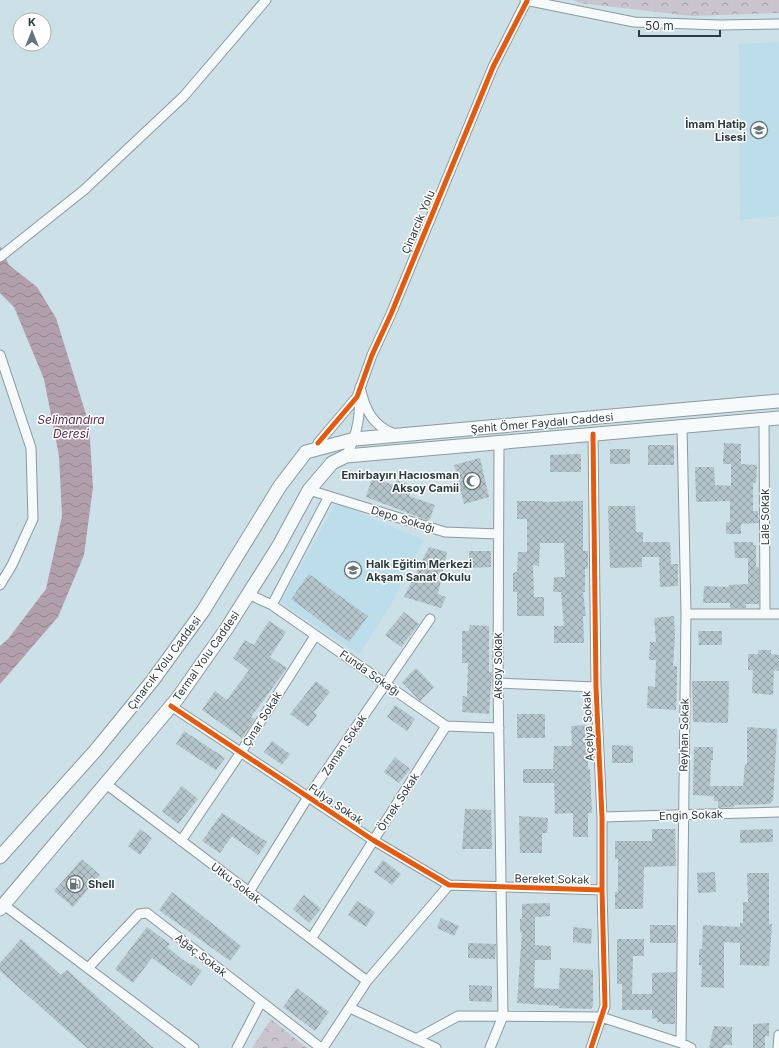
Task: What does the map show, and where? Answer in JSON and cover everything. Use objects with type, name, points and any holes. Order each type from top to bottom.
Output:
[{"type":"main road","name":"Şehit Ömer Faydalı Caddesi","points":[[306,452],[355,440],[779,401]]},
{"type":"main road","name":"Şehit Ömer Faydalı Caddesi","points":[[332,463],[346,456],[499,444],[593,434],[779,418]]},
{"type":"main road","name":"Çınarcık Yolu Caddesi","points":[[0,856],[96,750],[153,680],[203,611],[280,486],[306,452]]},
{"type":"main road","name":"Termal Yolu Caddesi","points":[[2,907],[170,706],[227,628],[278,547],[309,490],[332,463]]},
{"type":"street","points":[[0,257],[84,190],[184,96],[266,0]]},
{"type":"street","points":[[526,0],[634,22],[719,25],[779,24]]},
{"type":"street","name":"Çinarcik Yolu","points":[[318,443],[357,397],[493,67],[526,0]]},
{"type":"street","points":[[0,355],[31,448],[33,519],[12,565],[0,585]]},
{"type":"street","points":[[360,387],[370,417],[385,431],[399,436]]},
{"type":"street","points":[[346,456],[355,440],[360,409],[360,387]]},
{"type":"street","name":"Lale Sokak","points":[[764,419],[766,614]]},
{"type":"street","name":"Reyhan Sokak","points":[[681,1043],[682,815],[686,614],[682,427]]},
{"type":"street","name":"Açelya Sokak","points":[[591,1048],[605,1006],[602,817],[596,687],[593,434]]},
{"type":"street","name":"Aksoy Sokak","points":[[499,444],[498,684],[503,1016]]},
{"type":"street","name":"Depo Sokağı","points":[[309,490],[444,532],[498,534]]},
{"type":"street","points":[[272,605],[329,496]]},
{"type":"street","name":"Funda Sokağı","points":[[248,594],[272,605],[446,726]]},
{"type":"street","points":[[686,614],[779,614]]},
{"type":"street","name":"Zaman Sokak","points":[[249,892],[308,797],[430,619]]},
{"type":"street","name":"Çınar Sokak","points":[[181,841],[241,752],[315,636]]},
{"type":"street","points":[[498,684],[596,687]]},
{"type":"street","name":"Fulya Sokak","points":[[170,706],[373,840],[449,885],[502,888]]},
{"type":"street","points":[[446,726],[499,728]]},
{"type":"street","name":"Örnek Sokak","points":[[311,938],[446,726]]},
{"type":"street","name":"Utku Sokak","points":[[106,784],[367,981]]},
{"type":"street","name":"Engin Sokak","points":[[602,817],[779,812]]},
{"type":"street","points":[[322,1048],[367,981],[449,885]]},
{"type":"street","name":"Bereket Sokak","points":[[502,888],[602,890]]},
{"type":"street","points":[[2,907],[88,968],[184,1045],[194,1048]]},
{"type":"street","name":"Ağaç Sokak","points":[[88,968],[139,914],[147,913],[322,1048]]},
{"type":"street","points":[[237,1048],[261,1002]]},
{"type":"street","points":[[350,1008],[436,1048]]},
{"type":"street","points":[[416,1039],[458,1016],[601,1017],[681,1043],[691,1048]]},
{"type":"street","points":[[490,1048],[503,1016]]},
{"type":"street","points":[[778,1048],[779,1035]]},
{"type":"shaded area","name":"İmam Hatip Lisesi","points":[[779,42],[779,216],[740,220],[739,44]]},
{"type":"shaded area","name":"Halk Eğitim Merkezi Akşam Sanat Okulu","points":[[336,503],[424,540],[393,601],[359,655],[281,602]]},
{"type":"green space","points":[[573,0],[779,0],[779,13],[691,16],[580,3]]},
{"type":"green space","points":[[271,1019],[307,1048],[252,1048]]},
{"type":"water","name":"Selimandıra Deresi","points":[[0,246],[9,265],[37,287],[56,318],[89,424],[93,487],[84,555],[58,617],[0,684],[0,646],[8,639],[46,589],[62,516],[59,456],[44,379],[14,307],[0,293]]},
{"type":"building","points":[[724,443],[741,444],[741,464],[757,465],[756,483],[753,483],[753,511],[758,511],[759,523],[741,524],[741,534],[726,534],[726,522],[730,522],[730,501],[696,502],[695,467],[714,467],[715,485],[731,486],[731,464],[723,464]]},
{"type":"building","points":[[648,445],[674,445],[674,465],[648,465]]},
{"type":"building","points":[[610,449],[630,449],[630,464],[610,464]]},
{"type":"building","points":[[581,454],[581,472],[550,472],[550,455]]},
{"type":"building","name":"Emirbayırı Hacıosman Aksoy Camii","points":[[480,458],[489,497],[464,504],[454,465]]},
{"type":"building","points":[[372,478],[394,485],[396,480],[413,486],[409,496],[435,505],[429,521],[366,497]]},
{"type":"building","points":[[517,501],[583,501],[583,551],[588,551],[588,568],[585,569],[585,592],[583,592],[586,616],[583,616],[584,643],[554,643],[554,626],[564,626],[561,592],[553,592],[554,577],[565,577],[564,543],[540,543],[539,566],[533,565],[534,597],[544,597],[544,616],[517,616],[517,592],[513,592],[513,573],[517,572],[518,552],[527,552],[527,519],[517,519]]},
{"type":"building","points":[[608,506],[635,506],[636,532],[643,532],[643,542],[670,542],[671,564],[678,564],[678,586],[660,587],[659,557],[642,557],[642,567],[610,568]]},
{"type":"building","points":[[734,542],[753,542],[753,545],[756,545],[756,567],[759,567],[759,604],[746,604],[746,608],[730,608],[730,603],[703,603],[704,586],[729,587],[729,585],[748,584],[748,558],[735,558]]},
{"type":"building","points":[[429,547],[447,552],[438,594],[446,597],[441,608],[404,597]]},
{"type":"building","points":[[469,551],[491,551],[491,567],[469,568]]},
{"type":"building","points":[[309,574],[368,616],[349,642],[291,599]]},
{"type":"building","points":[[404,612],[419,624],[401,647],[385,635]]},
{"type":"building","points":[[674,616],[675,635],[673,666],[677,666],[676,710],[647,708],[648,686],[655,687],[656,660],[649,660],[650,642],[656,642],[654,618]]},
{"type":"building","points":[[269,621],[286,632],[270,657],[287,668],[251,717],[255,719],[242,738],[202,710],[215,691],[227,700],[249,670],[233,658],[245,640],[254,645]]},
{"type":"building","points":[[470,625],[489,626],[489,672],[492,672],[489,714],[462,712],[463,696],[467,697],[468,663],[462,663],[462,631],[469,631]]},
{"type":"building","points":[[698,631],[722,631],[722,645],[699,645]]},
{"type":"building","points":[[758,650],[771,650],[771,654],[779,655],[779,671],[774,670],[773,695],[752,693],[753,670],[748,670],[748,654],[758,654]]},
{"type":"building","points":[[416,668],[434,687],[420,701],[402,682]]},
{"type":"building","points":[[316,681],[330,692],[314,712],[317,715],[308,727],[290,714]]},
{"type":"building","points":[[692,681],[729,681],[728,723],[693,722]]},
{"type":"building","points":[[395,705],[415,719],[407,731],[387,717]]},
{"type":"building","points":[[517,714],[545,714],[545,738],[517,738]]},
{"type":"building","points":[[588,725],[588,769],[590,769],[592,813],[588,813],[588,837],[573,837],[573,813],[555,814],[554,783],[523,783],[523,769],[553,769],[554,746],[572,746],[571,726]]},
{"type":"building","points":[[747,727],[777,729],[773,801],[769,804],[734,805],[734,807],[718,808],[718,801],[714,801],[714,796],[693,795],[694,747],[713,747],[710,786],[743,786],[745,764],[747,765]]},
{"type":"building","points":[[184,731],[225,758],[216,770],[176,744]]},
{"type":"building","points":[[272,741],[290,754],[282,765],[264,752]]},
{"type":"building","points":[[612,745],[633,746],[633,763],[612,763]]},
{"type":"building","points":[[395,757],[410,769],[399,783],[384,772]]},
{"type":"building","points":[[182,786],[198,799],[178,824],[162,811]]},
{"type":"building","points":[[465,809],[491,810],[492,849],[462,849]]},
{"type":"building","points":[[222,813],[267,842],[258,855],[232,836],[220,853],[202,841]]},
{"type":"building","points":[[519,816],[548,818],[547,833],[542,833],[542,853],[520,853]]},
{"type":"building","points":[[140,829],[152,838],[140,855],[128,846]]},
{"type":"building","points":[[652,829],[675,829],[676,866],[644,867],[643,909],[615,909],[615,892],[618,892],[618,859],[615,859],[615,841],[652,841]]},
{"type":"building","points":[[773,829],[773,842],[740,843],[740,830]]},
{"type":"building","points":[[82,859],[100,875],[73,907],[54,891]]},
{"type":"building","points":[[383,860],[401,874],[392,885],[374,872]]},
{"type":"building","points":[[715,872],[716,892],[698,893],[697,873]]},
{"type":"building","points":[[747,873],[769,873],[769,924],[772,924],[769,966],[740,965],[740,943],[724,942],[724,988],[701,987],[702,965],[699,965],[699,949],[702,949],[703,925],[740,927],[740,923],[743,923],[743,902],[748,902]]},
{"type":"building","points":[[172,892],[241,946],[230,961],[159,910]]},
{"type":"building","points":[[304,895],[321,909],[309,923],[293,909]]},
{"type":"building","points":[[357,901],[375,912],[366,927],[348,915]]},
{"type":"building","points":[[550,903],[550,916],[535,917],[535,945],[551,946],[551,960],[535,960],[534,988],[559,989],[560,968],[593,970],[593,1006],[591,1009],[559,1008],[559,1006],[517,1003],[522,932],[520,932],[520,919],[522,919],[522,904]]},
{"type":"building","points":[[441,918],[459,926],[454,936],[437,928]]},
{"type":"building","points":[[650,925],[676,925],[676,943],[650,943]]},
{"type":"building","points":[[147,927],[170,944],[167,947],[190,965],[191,963],[202,971],[191,986],[152,958],[133,983],[115,969]]},
{"type":"building","points":[[573,927],[592,929],[591,944],[573,942]]},
{"type":"building","points":[[21,939],[61,975],[67,970],[154,1048],[87,1048],[0,971],[0,963]]},
{"type":"building","points":[[617,939],[644,939],[644,956],[633,956],[632,994],[652,994],[652,973],[676,972],[675,1024],[662,1024],[662,1022],[657,1022],[657,1018],[652,1019],[652,1010],[622,1010],[622,984],[617,984]]},
{"type":"building","points":[[468,943],[496,944],[495,959],[468,958]]},
{"type":"building","points":[[469,985],[492,986],[492,1002],[469,1001]]},
{"type":"building","points":[[297,988],[329,1012],[315,1031],[283,1007]]},
{"type":"building","points":[[769,1023],[769,1036],[765,1036],[765,1048],[753,1048],[753,1024]]},
{"type":"building","points":[[714,1026],[732,1027],[732,1045],[725,1045],[723,1048],[709,1048]]},
{"type":"cycle path","points":[[318,443],[357,397],[372,355],[391,314],[493,67],[527,1]]},
{"type":"cycle path","points":[[591,1048],[605,1006],[602,817],[596,687],[593,434]]},
{"type":"cycle path","points":[[171,706],[373,840],[449,885],[602,890]]},
{"type":"place","name":"İmam Hatip Lisesi","points":[[759,130]]},
{"type":"place","name":"Emirbayırı Hacıosman Aksoy Camii","points":[[472,481]]},
{"type":"place","name":"Halk Eğitim Merkezi Akşam Sanat Okulu","points":[[353,570]]},
{"type":"place","name":"Shell","points":[[75,884]]}]
